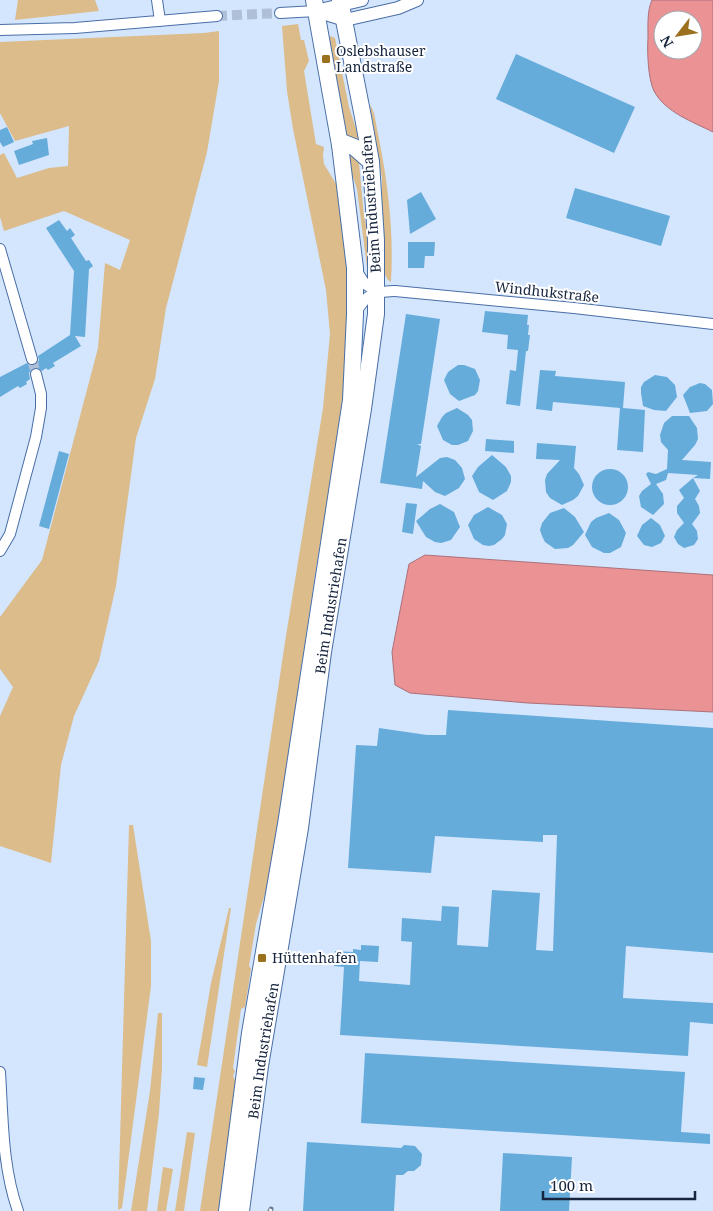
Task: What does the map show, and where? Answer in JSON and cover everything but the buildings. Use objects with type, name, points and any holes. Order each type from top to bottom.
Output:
[{"type":"main road","name":"Beim Industriehafen","points":[[227,1211],[250,1033],[284,834],[351,400],[355,268],[340,145],[315,6]]},
{"type":"main road","name":"Beim Industriehafen","points":[[241,1211],[260,1066],[300,828],[327,622],[368,379],[376,314],[377,292],[371,162],[342,8]]},
{"type":"main road","points":[[340,145],[344,143],[354,146],[371,162]]},
{"type":"street","points":[[157,0],[160,21]]},
{"type":"street","points":[[342,8],[362,0]]},
{"type":"street","points":[[280,13],[315,6],[398,8],[417,0]]},
{"type":"street","points":[[0,30],[75,28],[217,16]]},
{"type":"street","points":[[0,250],[32,360]]},
{"type":"street","points":[[355,268],[365,284],[377,292]]},
{"type":"street","points":[[355,314],[364,298],[377,292]]},
{"type":"street","name":"Windhukstraße","points":[[377,292],[418,293],[713,324]]},
{"type":"street","points":[[0,551],[10,534],[36,437],[41,408],[41,394],[36,374]]},
{"type":"street","points":[[0,1072],[6,1164],[18,1211]]},
{"type":"shaded area","points":[[18,0],[95,0],[99,11],[15,20]]},
{"type":"shaded area","points":[[652,0],[713,0],[713,132],[672,111],[654,91],[650,79],[648,57],[649,9]]},
{"type":"shaded area","points":[[298,24],[301,40],[304,40],[309,61],[304,71],[316,144],[324,147],[324,164],[338,187],[348,250],[347,361],[333,470],[317,562],[268,891],[266,890],[256,924],[245,1007],[241,1009],[233,1068],[235,1071],[233,1076],[237,1080],[221,1211],[200,1211],[285,642],[323,408],[330,334],[326,290],[287,91],[282,26]]},
{"type":"shaded area","points":[[219,31],[219,81],[207,152],[166,308],[155,379],[136,438],[116,586],[99,661],[74,716],[61,765],[51,863],[0,846],[0,716],[13,687],[0,669],[0,617],[42,560],[98,348],[105,263],[120,270],[130,240],[64,211],[4,231],[0,217],[0,155],[4,153],[17,178],[49,168],[68,166],[69,126],[15,141],[0,113],[0,42]]},
{"type":"shaded area","points":[[330,36],[335,38],[349,107],[360,141],[358,142],[354,138],[343,135],[329,44]]},
{"type":"shaded area","points":[[370,105],[375,118],[382,152],[387,189],[392,244],[391,282],[383,271],[382,179]]},
{"type":"shaded area","points":[[348,151],[359,163],[364,216],[369,240],[368,275],[357,189],[349,165]]},
{"type":"shaded area","points":[[425,555],[713,575],[713,712],[528,703],[410,693],[395,685],[392,652],[409,564]]},
{"type":"shaded area","points":[[129,825],[133,825],[151,941],[151,986],[122,1208],[118,1210]]},
{"type":"shaded area","points":[[229,908],[231,908],[207,1067],[197,1065],[211,983]]},
{"type":"shaded area","points":[[158,1013],[162,1013],[162,1068],[159,1113],[147,1211],[131,1211],[150,1091]]},
{"type":"shaded area","points":[[187,1132],[195,1133],[184,1211],[175,1211]]},
{"type":"shaded area","points":[[163,1167],[173,1169],[166,1211],[157,1211]]},
{"type":"tunnel","points":[[217,16],[280,13]]},
{"type":"tunnel","points":[[32,359],[36,374]]},
{"type":"place","name":"Oslebshauser Landstraße","points":[[326,59]]},
{"type":"place","name":"Hüttenhafen","points":[[262,958]]}]
